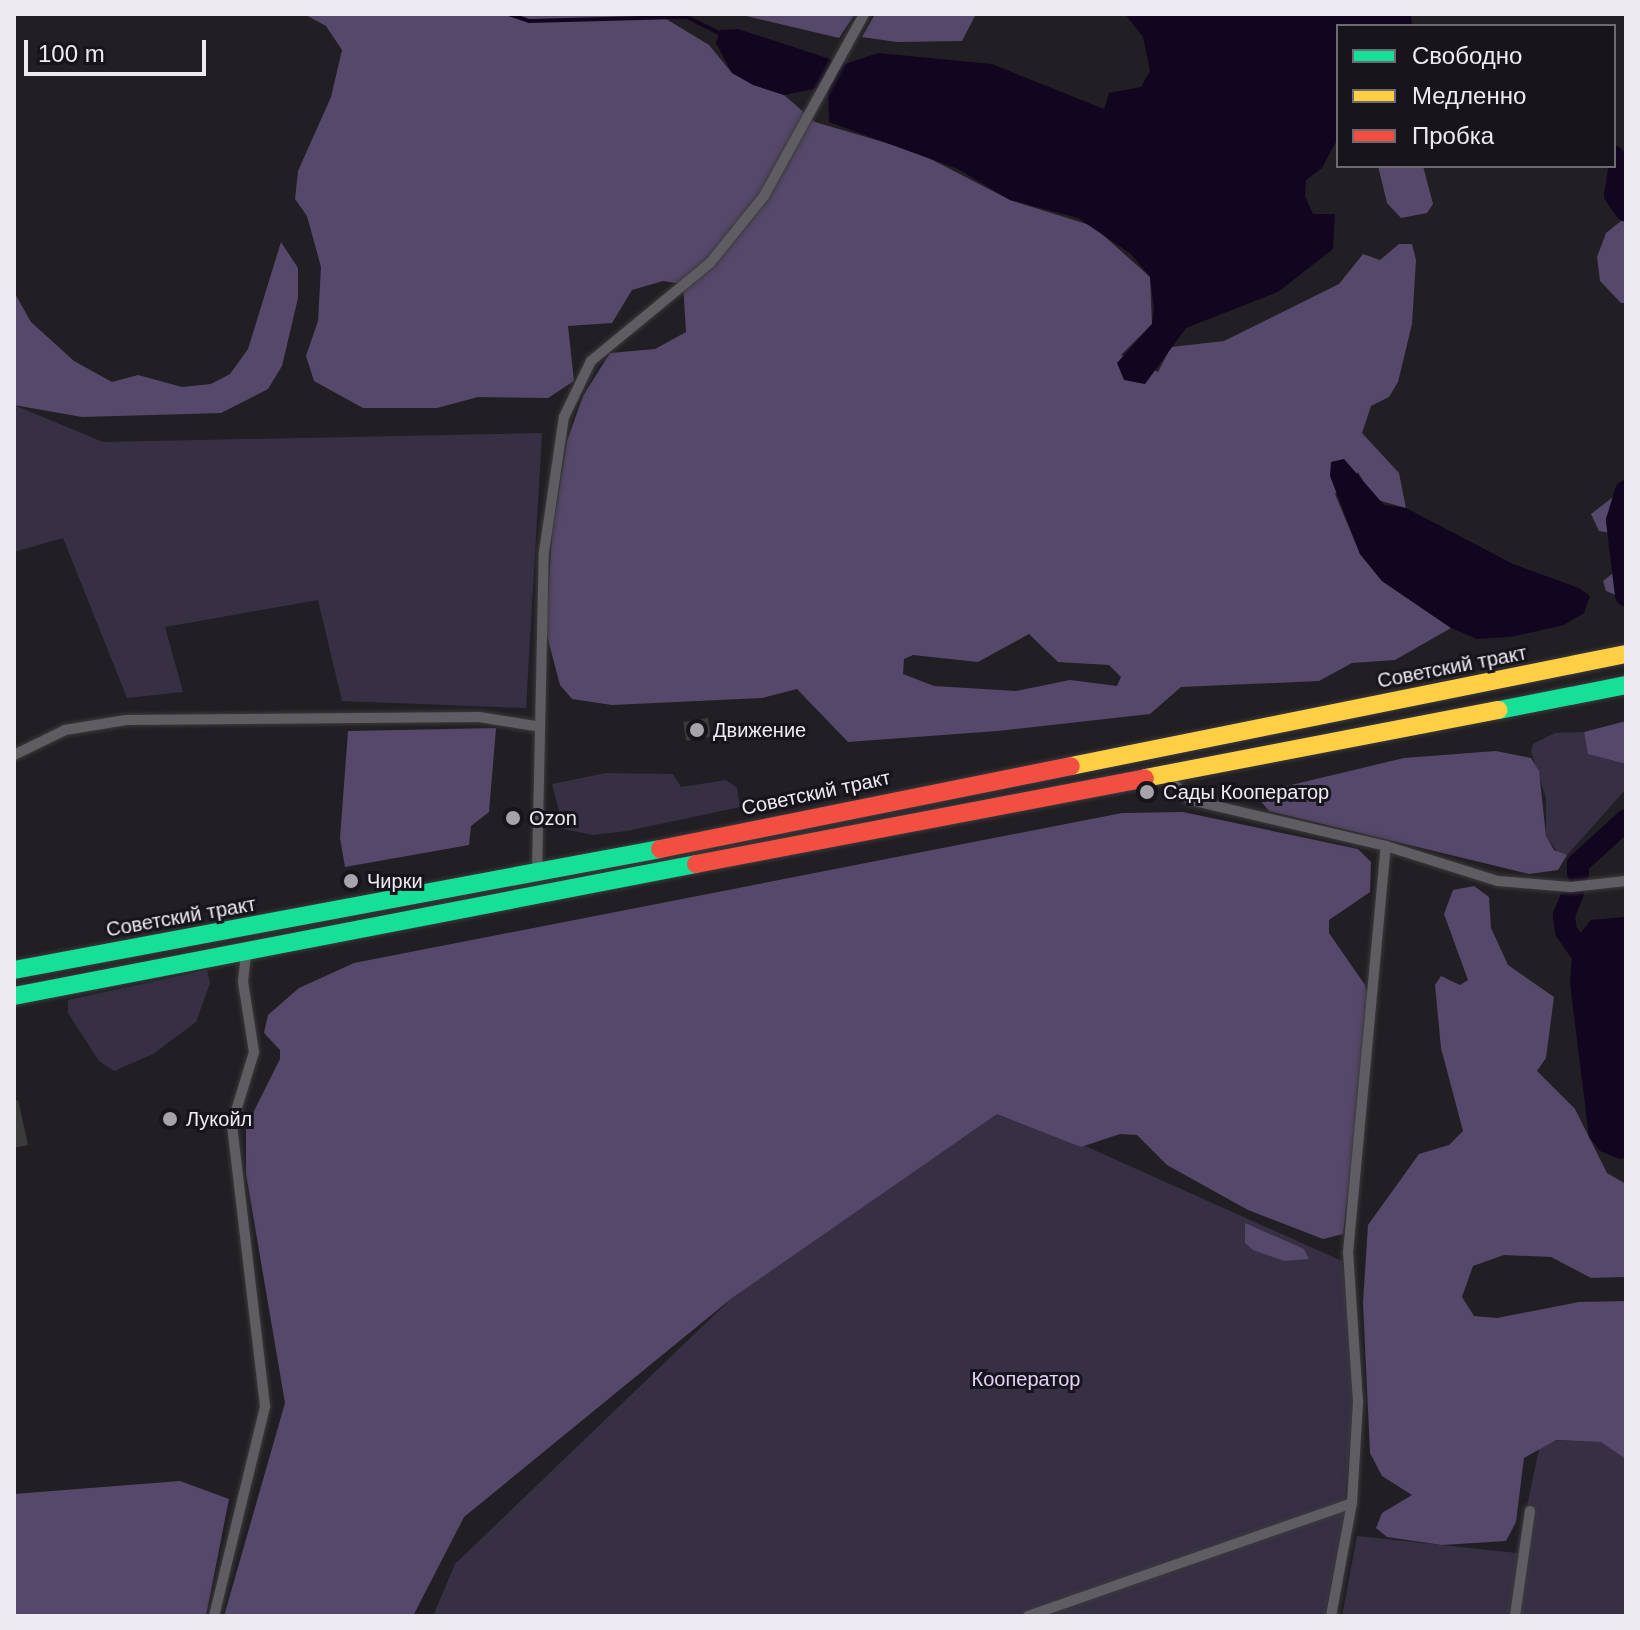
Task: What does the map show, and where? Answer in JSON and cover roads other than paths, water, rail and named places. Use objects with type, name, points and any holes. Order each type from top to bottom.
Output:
[{"type":"highway","name":"Советский тракт","points":[[14,970],[537,874],[1626,654]]},
{"type":"highway","points":[[14,996],[246,951],[416,923],[1626,685]]},
{"type":"street","points":[[537,874],[535,726],[544,552],[564,417],[591,361],[710,263],[764,196],[844,59],[864,14]]},
{"type":"street","points":[[14,755],[65,730],[126,720],[479,717],[535,726]]},
{"type":"street","points":[[1164,774],[1190,800],[1386,846],[1498,881],[1571,887],[1626,881]]},
{"type":"street","points":[[1331,1616],[1352,1503],[1358,1402],[1348,1253],[1386,846]]},
{"type":"street","points":[[214,1616],[265,1406],[232,1124],[254,1052],[243,982],[246,951]]},
{"type":"street","points":[[1028,1616],[1352,1503]]},
{"type":"street","points":[[1515,1616],[1530,1511]]},
{"type":"waterway","points":[[509,14],[529,21],[687,17],[723,35]]},
{"type":"waterway","points":[[1616,159],[1620,164],[1615,195],[1626,211]]},
{"type":"waterway","points":[[1626,491],[1617,521],[1626,595]]},
{"type":"waterway","points":[[1578,873],[1578,864],[1626,820]]},
{"type":"waterway","points":[[1573,893],[1564,915],[1566,931],[1590,966]]},
{"type":"place","name":"Движение","points":[[697,730]]},
{"type":"place","name":"Сады Кооператор","points":[[1147,792]]},
{"type":"place","name":"Ozon","points":[[513,818]]},
{"type":"place","name":"Чирки","points":[[351,881]]},
{"type":"place","name":"Лукойл","points":[[170,1119]]},
{"type":"park label","name":"Кооператор","points":[[1026,1379]]}]
